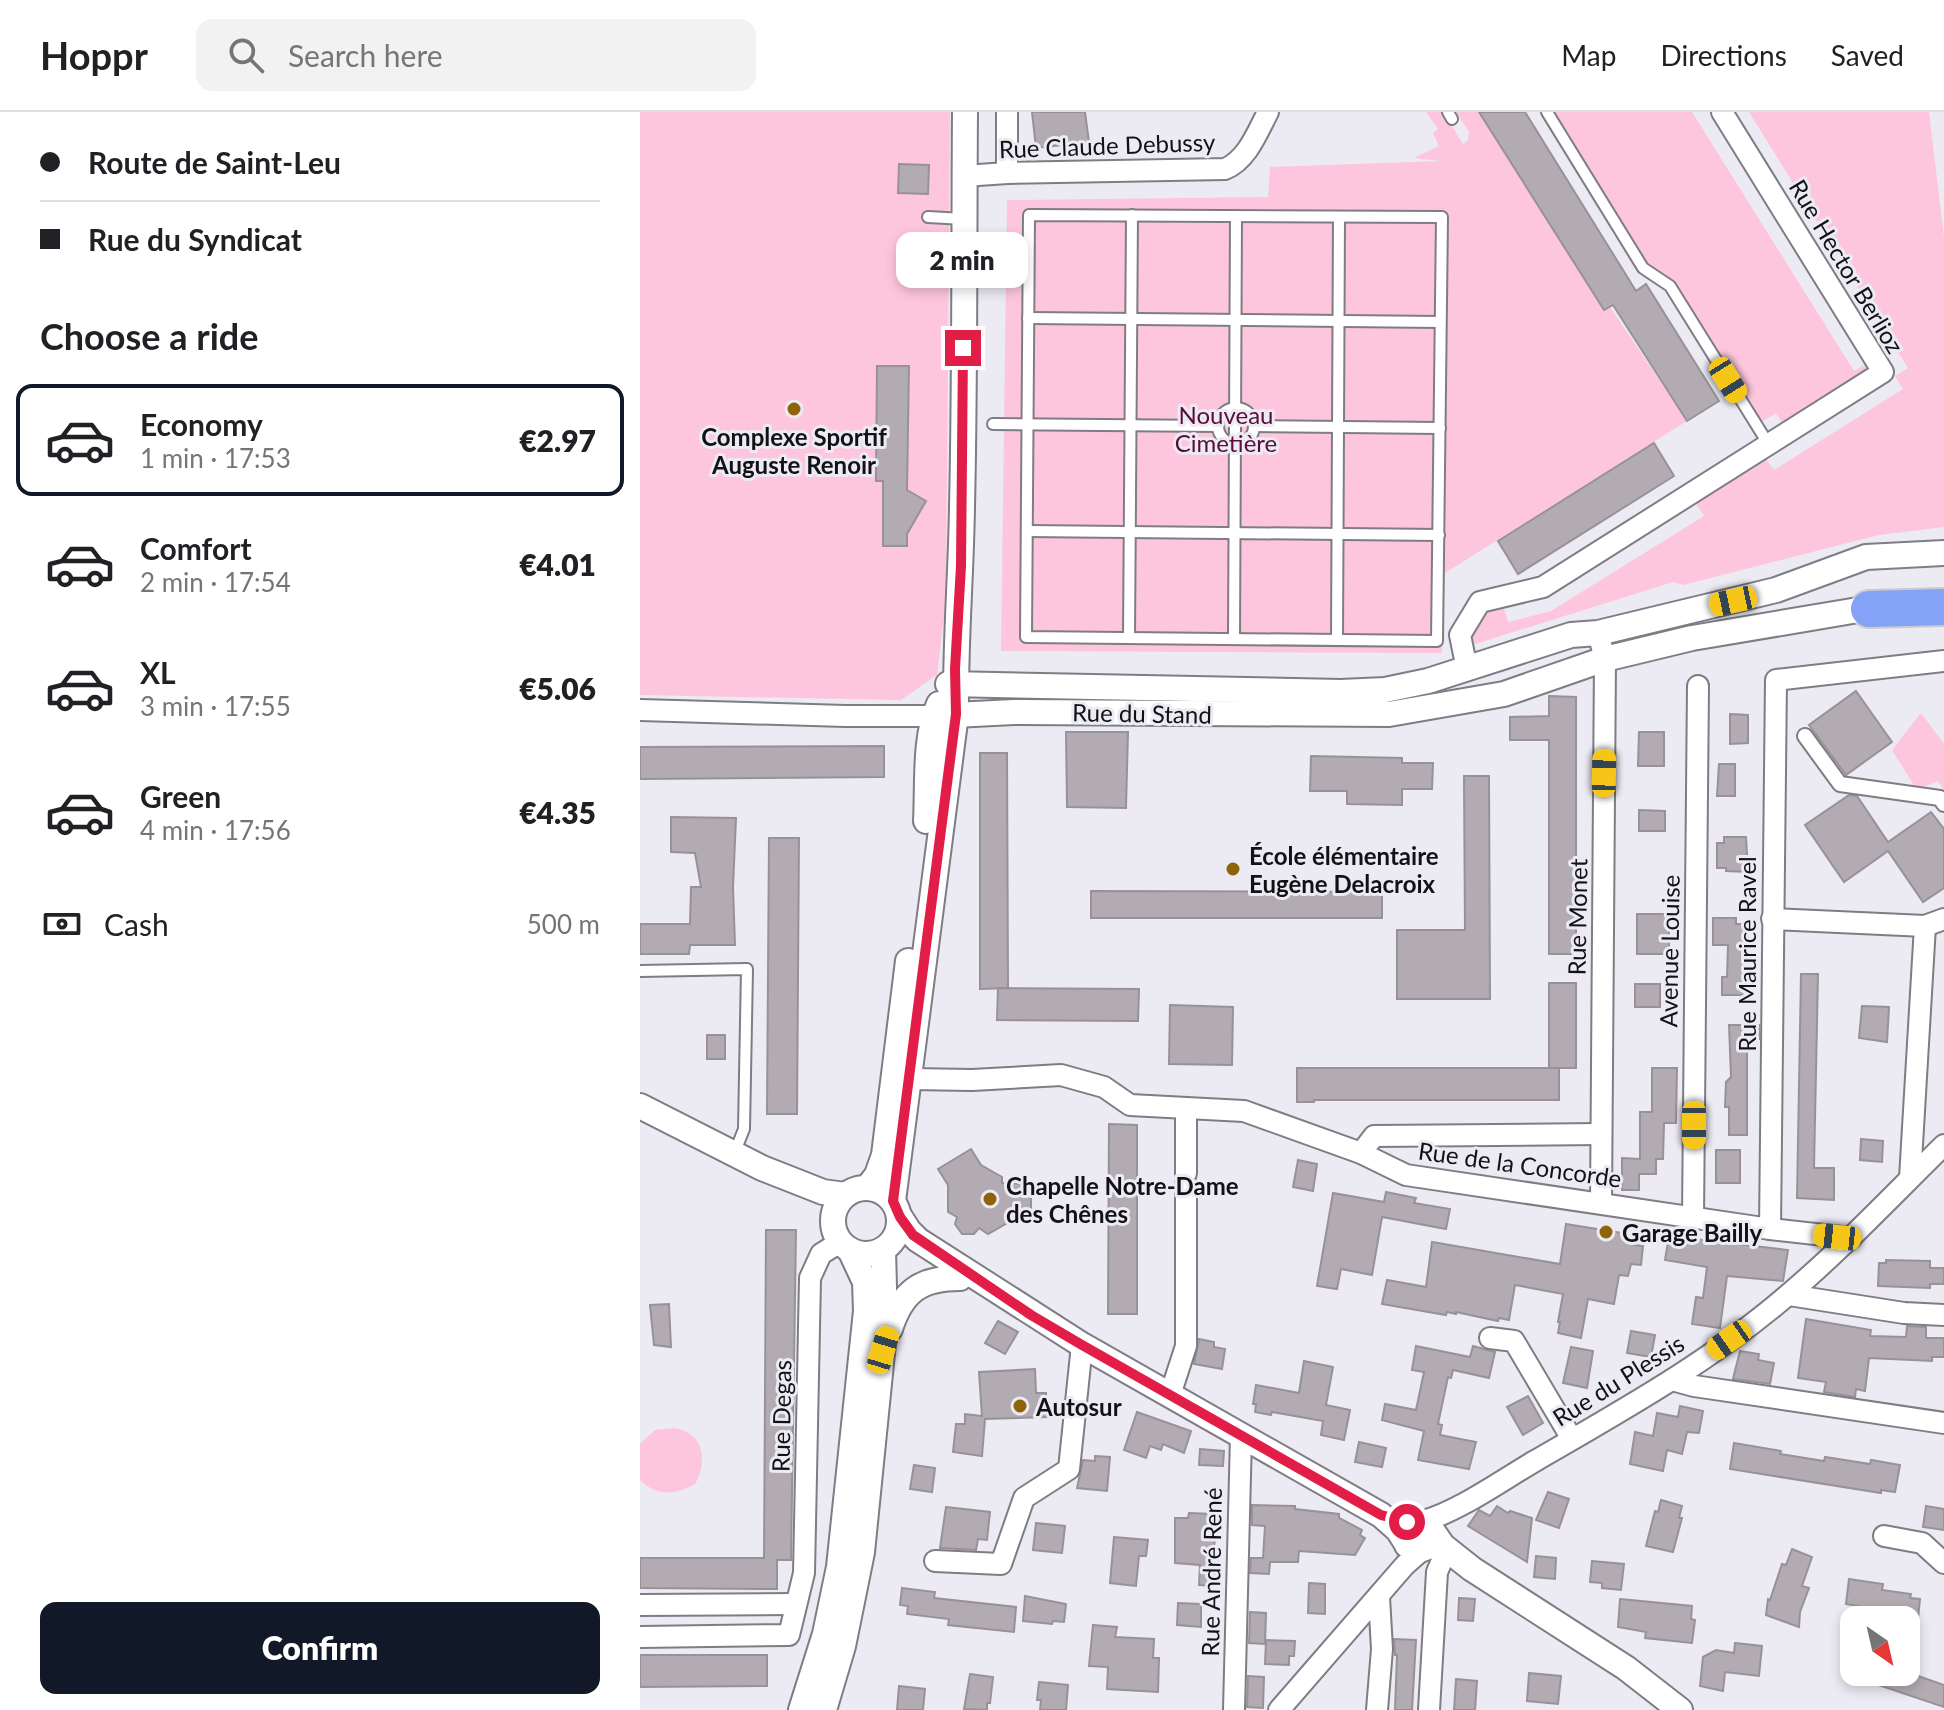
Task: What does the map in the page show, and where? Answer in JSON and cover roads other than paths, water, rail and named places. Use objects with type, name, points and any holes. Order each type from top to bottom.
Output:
[{"type":"highway","points":[[1869,609],[1944,607]]},
{"type":"street","points":[[945,715],[930,740],[925,839],[884,1155],[877,1175],[836,1207],[841,1237],[866,1254],[886,1247],[898,1232],[896,1209],[948,766],[945,715],[953,679],[962,506],[965,112]]},
{"type":"street","points":[[1007,112],[1007,173]]},
{"type":"street","name":"Rue Claude Debussy","points":[[964,176],[1225,169],[1236,165],[1268,112]]},
{"type":"street","name":"Rue Hector Berlioz","points":[[1722,112],[1883,372],[1769,445]]},
{"type":"street","points":[[1467,669],[1460,635],[1480,602],[1543,587],[1769,445]]},
{"type":"street","name":"Rue du Stand","points":[[953,679],[1341,692],[1408,686],[1571,635],[1598,633],[1776,590],[1866,557],[1944,553]]},
{"type":"street","name":"Rue du Stand","points":[[640,710],[845,716],[1389,714],[1504,694],[1605,659],[1636,652],[1760,626],[1944,595]]},
{"type":"street","name":"Rue Monet","points":[[1598,633],[1605,659],[1601,1203]]},
{"type":"street","name":"Rue Maurice Ravel","points":[[1770,1229],[1776,680],[1944,661]]},
{"type":"street","name":"Avenue Louise","points":[[1693,1216],[1698,686]]},
{"type":"street","points":[[1805,736],[1840,784],[1940,798],[1944,804]]},
{"type":"street","points":[[1772,919],[1934,922],[1910,1178]]},
{"type":"street","name":"Rue de la Concorde","points":[[911,1079],[972,1080],[1061,1075],[1104,1087],[1130,1105],[1244,1111],[1361,1153],[1406,1175],[1770,1229],[1851,1238]]},
{"type":"street","points":[[640,1106],[762,1168],[823,1192],[883,1192],[918,1240],[1031,1315]]},
{"type":"street","points":[[1170,1395],[1186,1346],[1186,1109]]},
{"type":"street","points":[[1361,1153],[1374,1136],[1601,1134]]},
{"type":"street","name":"Rue du Plessis","points":[[1279,1710],[1379,1597],[1425,1539],[1572,1439],[1672,1380],[1789,1295],[1944,1145]]},
{"type":"street","points":[[762,1168],[807,1196],[841,1237],[865,1282],[866,1311],[839,1567],[825,1634],[801,1710]]},
{"type":"street","name":"Rue Degas","points":[[640,1637],[789,1635],[804,1573],[810,1278],[821,1254],[841,1237]]},
{"type":"street","points":[[886,1247],[920,1255],[1031,1315],[1425,1539],[1626,1668],[1680,1710]]},
{"type":"street","points":[[824,1710],[854,1601],[862,1552],[883,1350],[886,1247]]},
{"type":"street","points":[[883,1350],[903,1298],[930,1281],[960,1278]]},
{"type":"street","points":[[1789,1295],[1904,1313],[1944,1315]]},
{"type":"street","points":[[1490,1338],[1514,1341],[1572,1439]]},
{"type":"street","points":[[935,1561],[1001,1564],[1024,1498],[1069,1469],[1082,1345]]},
{"type":"street","points":[[1672,1380],[1694,1386],[1944,1423]]},
{"type":"street","name":"Rue André René","points":[[1234,1710],[1241,1436]]},
{"type":"street","points":[[1884,1536],[1922,1543],[1944,1563]]},
{"type":"street","points":[[1425,1539],[1437,1572],[1429,1710]]},
{"type":"street","points":[[1377,1710],[1382,1649],[1379,1597]]},
{"type":"street","points":[[640,1605],[795,1604]]},
{"type":"lane","points":[[1547,112],[1643,268],[1670,286],[1769,445]]},
{"type":"lane","points":[[1029,215],[1132,215],[1442,217],[1437,641],[1026,637],[1029,215]]},
{"type":"lane","points":[[1129,638],[1132,215]]},
{"type":"lane","points":[[1234,639],[1236,216]]},
{"type":"lane","points":[[928,217],[964,219]]},
{"type":"lane","points":[[1337,640],[1339,217]]},
{"type":"lane","points":[[1028,318],[1440,322]]},
{"type":"lane","points":[[1235,408],[1245,410],[1254,426],[1244,442],[1235,444],[1220,435],[1218,426],[1220,417],[1227,410],[1235,408]]},
{"type":"lane","points":[[993,424],[1218,426]]},
{"type":"lane","points":[[1254,426],[1440,428]]},
{"type":"lane","points":[[1027,531],[1439,535]]},
{"type":"lane","points":[[640,971],[747,969],[744,1129],[734,1154]]},
{"type":"place","name":"Complexe Sportif Auguste Renoir","points":[[794,409]]},
{"type":"place","name":"École élémentaire Eugène Delacroix","points":[[1233,869]]},
{"type":"place","name":"Chapelle Notre-Dame des Chênes","points":[[990,1199]]},
{"type":"place","name":"Garage Bailly","points":[[1606,1232]]},
{"type":"place","name":"Autosur","points":[[1020,1406]]},
{"type":"park label","name":"Nouveau Cimetière","points":[[1226,428]]}]
